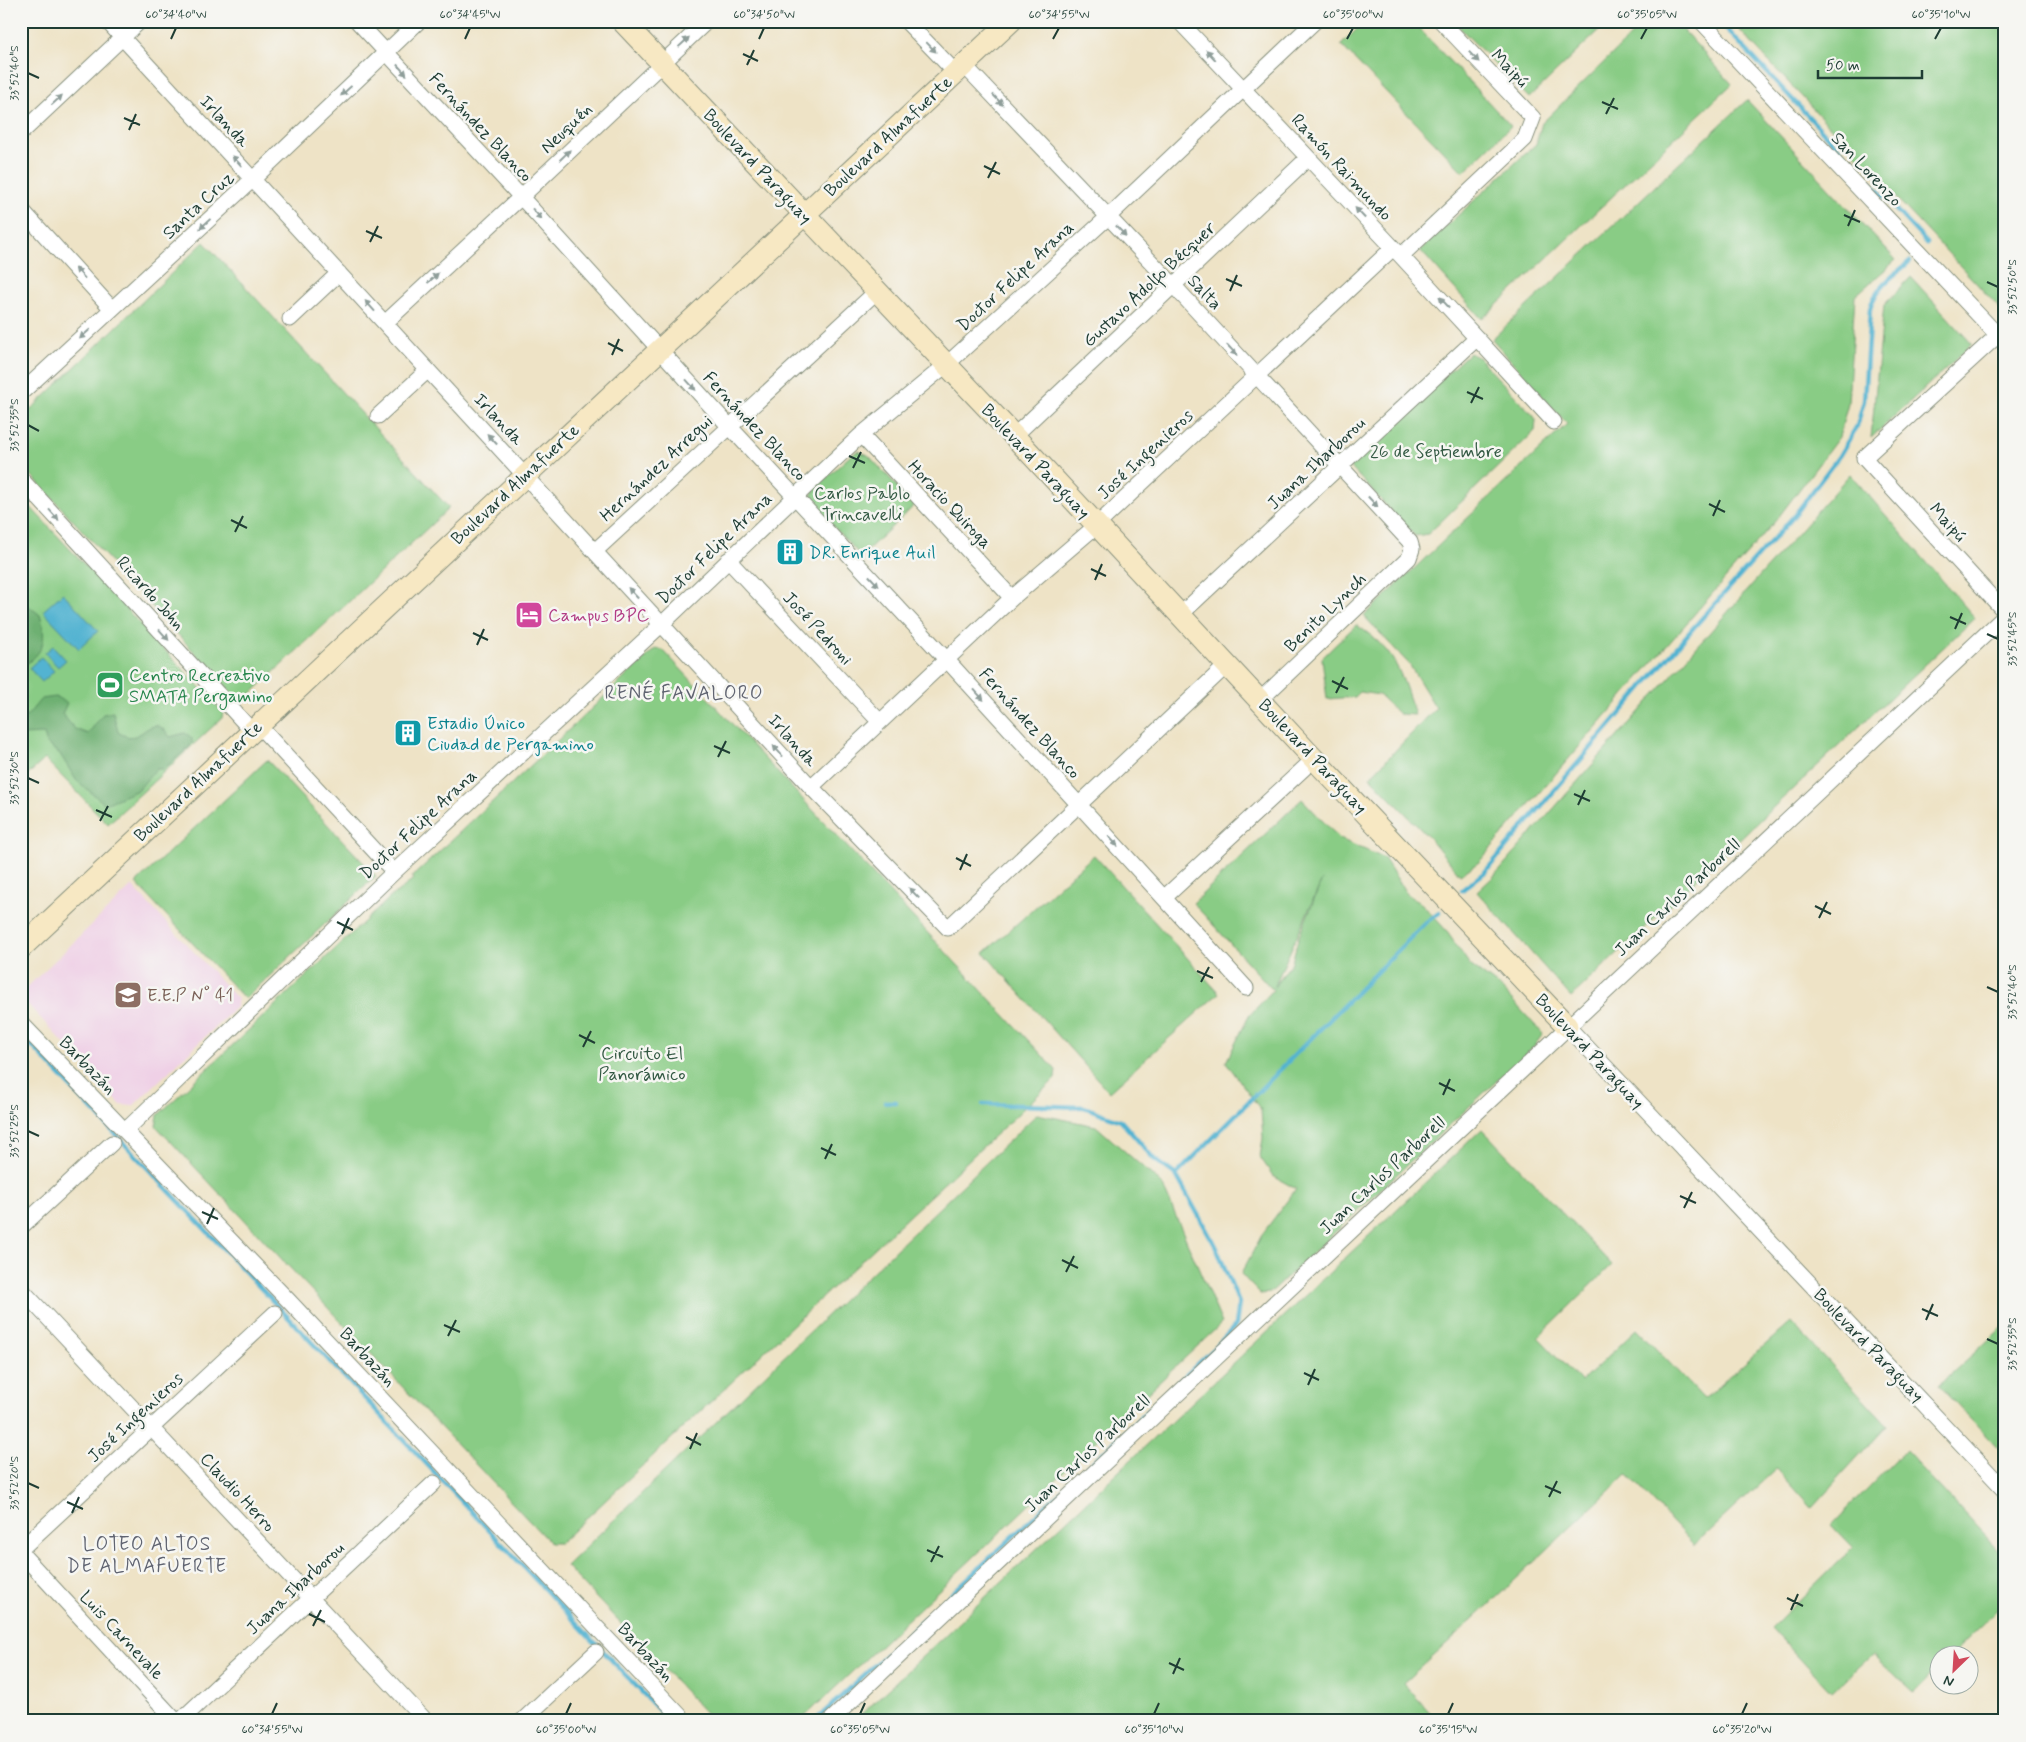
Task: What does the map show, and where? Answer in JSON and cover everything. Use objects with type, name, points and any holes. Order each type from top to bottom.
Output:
[{"type":"main road","name":"Boulevard Paraguay","points":[[622,21],[1567,1026]]},
{"type":"main road","name":"Boulevard Almafuerte","points":[[21,948],[1011,21]]},
{"type":"street","name":"Irlanda","points":[[107,21],[811,787],[948,928],[1080,805]]},
{"type":"street","points":[[21,134],[140,21]]},
{"type":"street","name":"Fernández Blanco","points":[[357,21],[1165,897],[1246,988]]},
{"type":"street","name":"Santa Cruz","points":[[21,393],[253,179],[419,21]]},
{"type":"street","name":"Neuquén","points":[[385,323],[707,21]]},
{"type":"street","name":"Salta","points":[[906,21],[960,69],[1108,216],[1410,542],[1412,549]]},
{"type":"street","name":"Ramón Raimundo","points":[[1179,21],[1554,422]]},
{"type":"street","name":"Doctor Felipe Arana","points":[[125,1131],[394,872],[662,624],[795,497],[862,435],[946,365],[1108,216],[1314,21]]},
{"type":"street","name":"Maipú","points":[[1440,21],[1532,118]]},
{"type":"street","name":"San Lorenzo","points":[[1701,21],[2001,339]]},
{"type":"street","name":"José Ingenieros","points":[[811,787],[1012,598],[1096,526],[1256,376],[1525,139],[1532,118]]},
{"type":"street","name":"Gustavo Adolfo Bécquer","points":[[1014,436],[1308,158]]},
{"type":"street","points":[[21,209],[112,309]]},
{"type":"street","points":[[290,318],[339,273]]},
{"type":"street","name":"Hernández Arregui","points":[[595,551],[876,292]]},
{"type":"street","name":"Juana Ibarborou","points":[[1180,615],[1477,338]]},
{"type":"street","name":"Maipú","points":[[2001,339],[1864,458],[2005,612]]},
{"type":"street","points":[[378,416],[428,370]]},
{"type":"street","name":"Horacio Quiroga","points":[[862,435],[1012,598]]},
{"type":"street","name":"Ricardo John","points":[[21,479],[255,728],[394,872]]},
{"type":"street","name":"Benito Lynch","points":[[1260,700],[1408,558],[1412,549]]},
{"type":"street","name":"José Pedroni","points":[[728,560],[880,722]]},
{"type":"street","name":"Juan Carlos Parborell","points":[[830,1721],[2005,616]]},
{"type":"street","points":[[1080,805],[1227,664]]},
{"type":"street","points":[[1165,897],[1314,759]]},
{"type":"street","name":"Barbazán","points":[[21,1023],[288,1300],[685,1721]]},
{"type":"street","name":"Boulevard Paraguay","points":[[1567,1026],[2005,1490]]},
{"type":"street","points":[[21,1228],[112,1143]]},
{"type":"street","name":"Claudio Herro","points":[[21,1289],[426,1721]]},
{"type":"street","name":"José Ingenieros","points":[[21,1549],[275,1312]]},
{"type":"street","name":"Juana Ibarborou","points":[[180,1721],[434,1482]]},
{"type":"street","name":"Luis Carnevale","points":[[21,1554],[176,1721]]},
{"type":"street","points":[[522,1721],[596,1652]]},
{"type":"shaded area","name":"E.E.P N° 41","points":[[132,886],[238,999],[236,1007],[133,1106],[121,1105],[21,997],[21,993]]},
{"type":"green space","points":[[1365,21],[1412,21],[1511,126],[1463,172],[1341,45]]},
{"type":"green space","points":[[1453,21],[1609,21],[1529,98]]},
{"type":"green space","points":[[1646,21],[1675,21],[1732,84],[1482,319],[1420,250],[1536,144],[1542,123]]},
{"type":"green space","points":[[1731,21],[2005,21],[2005,314]]},
{"type":"green space","points":[[1747,100],[1896,260],[1855,296],[1848,403],[1839,437],[1777,519],[1479,862],[1460,875],[1433,842],[1370,777],[1436,708],[1409,664],[1364,616],[1567,424],[1492,339]]},
{"type":"green space","points":[[204,242],[449,508],[241,703],[21,464],[21,419]]},
{"type":"green space","points":[[1911,277],[1972,344],[1871,438],[1884,305]]},
{"type":"green space","name":"26 de Septiembre","points":[[1469,353],[1478,357],[1533,415],[1536,420],[1535,431],[1428,534],[1415,536],[1351,468],[1350,463]]},
{"type":"green space","name":"Carlos Pablo Trincavelli","points":[[858,451],[868,455],[915,505],[861,556],[814,506],[810,499],[814,489],[851,455]]},
{"type":"green space","points":[[1850,474],[1975,618],[1571,997],[1477,892],[1493,877]]},
{"type":"green space","name":"Centro Recreativo SMATA Pergamino","points":[[21,497],[223,712],[222,718],[108,824],[45,759],[21,781]]},
{"type":"green space","points":[[21,600],[40,615],[43,630],[41,648],[33,659],[26,664],[21,664]]},
{"type":"green space","points":[[1356,625],[1369,634],[1389,653],[1401,675],[1415,715],[1399,714],[1379,695],[1360,692],[1355,697],[1327,699],[1322,658]]},
{"type":"green space","name":"Circuito El Panorámico","points":[[655,649],[663,650],[1056,1070],[1055,1079],[560,1543],[550,1543],[156,1126],[158,1115],[396,892],[413,879],[412,877]]},
{"type":"green space","points":[[56,697],[67,703],[62,714],[75,729],[88,734],[103,714],[113,712],[118,732],[126,736],[132,737],[152,726],[157,726],[163,729],[170,737],[185,733],[192,738],[192,744],[164,769],[156,769],[138,790],[105,804],[76,780],[60,754],[47,744],[44,734],[21,735],[21,717],[27,716],[41,699]]},
{"type":"green space","points":[[267,760],[376,876],[245,999],[136,883]]},
{"type":"green space","points":[[1302,799],[1340,839],[1384,858],[1406,893],[1422,904],[1445,929],[1470,965],[1502,989],[1543,1034],[1534,1046],[1270,1293],[1260,1294],[1241,1274],[1263,1233],[1296,1189],[1273,1176],[1260,1157],[1263,1138],[1261,1110],[1226,1062],[1249,1016],[1273,990],[1193,903]],"holes":[[[1322,880],[1298,939],[1292,962],[1274,987]]]},
{"type":"green space","points":[[1094,855],[1219,993],[1109,1092],[984,953]]},
{"type":"green space","points":[[1037,1114],[1096,1126],[1162,1184],[1222,1323],[800,1721],[713,1721],[566,1566]]},
{"type":"green space","points":[[1482,1129],[1612,1265],[1538,1337],[1581,1382],[1637,1329],[1704,1399],[1791,1322],[1887,1425],[1811,1508],[1776,1469],[1694,1545],[1627,1474],[1403,1683],[1438,1721],[854,1721]]},
{"type":"green space","points":[[2005,1325],[2005,1455],[1939,1385]]},
{"type":"green space","points":[[1905,1450],[2005,1557],[2005,1602],[1961,1644],[1928,1644],[1928,1677],[1913,1693],[1872,1654],[1831,1692],[1771,1628],[1853,1547],[1832,1525]]},
{"type":"water","points":[[63,593],[98,631],[79,649],[43,611]]},
{"type":"water","points":[[53,646],[66,660],[58,667],[45,653]]},
{"type":"water","points":[[41,657],[54,671],[42,682],[29,668]]},
{"type":"waterway","points":[[1719,21],[1927,243]]},
{"type":"waterway","points":[[1462,890],[1485,872],[1694,627],[1794,516],[1839,456],[1857,426],[1864,401],[1872,301],[1886,282],[1910,261]]},
{"type":"waterway","points":[[983,1104],[1084,1107],[1121,1121],[1154,1159],[1176,1175],[1426,922],[1439,913]]},
{"type":"waterway","points":[[21,1034],[669,1721]]},
{"type":"waterway","points":[[885,1102],[896,1102]]},
{"type":"waterway","points":[[815,1721],[1212,1351],[1236,1325],[1239,1303],[1216,1247],[1176,1175]]},
{"type":"place","name":"DR. Enrique Auil","points":[[790,552]]},
{"type":"place","name":"Campus BPC","points":[[529,615]]},
{"type":"place","name":"Centro Recreativo SMATA Pergamino","points":[[110,685]]},
{"type":"place","name":"Estadio Único Ciudad de Pergamino","points":[[408,733]]},
{"type":"place","name":"E.E.P N° 41","points":[[128,995]]},
{"type":"district","name":"RENÉ FAVALORO","points":[[684,692]]},
{"type":"district","name":"LOTEO ALTOS DE ALMAFUERTE","points":[[147,1554]]}]
